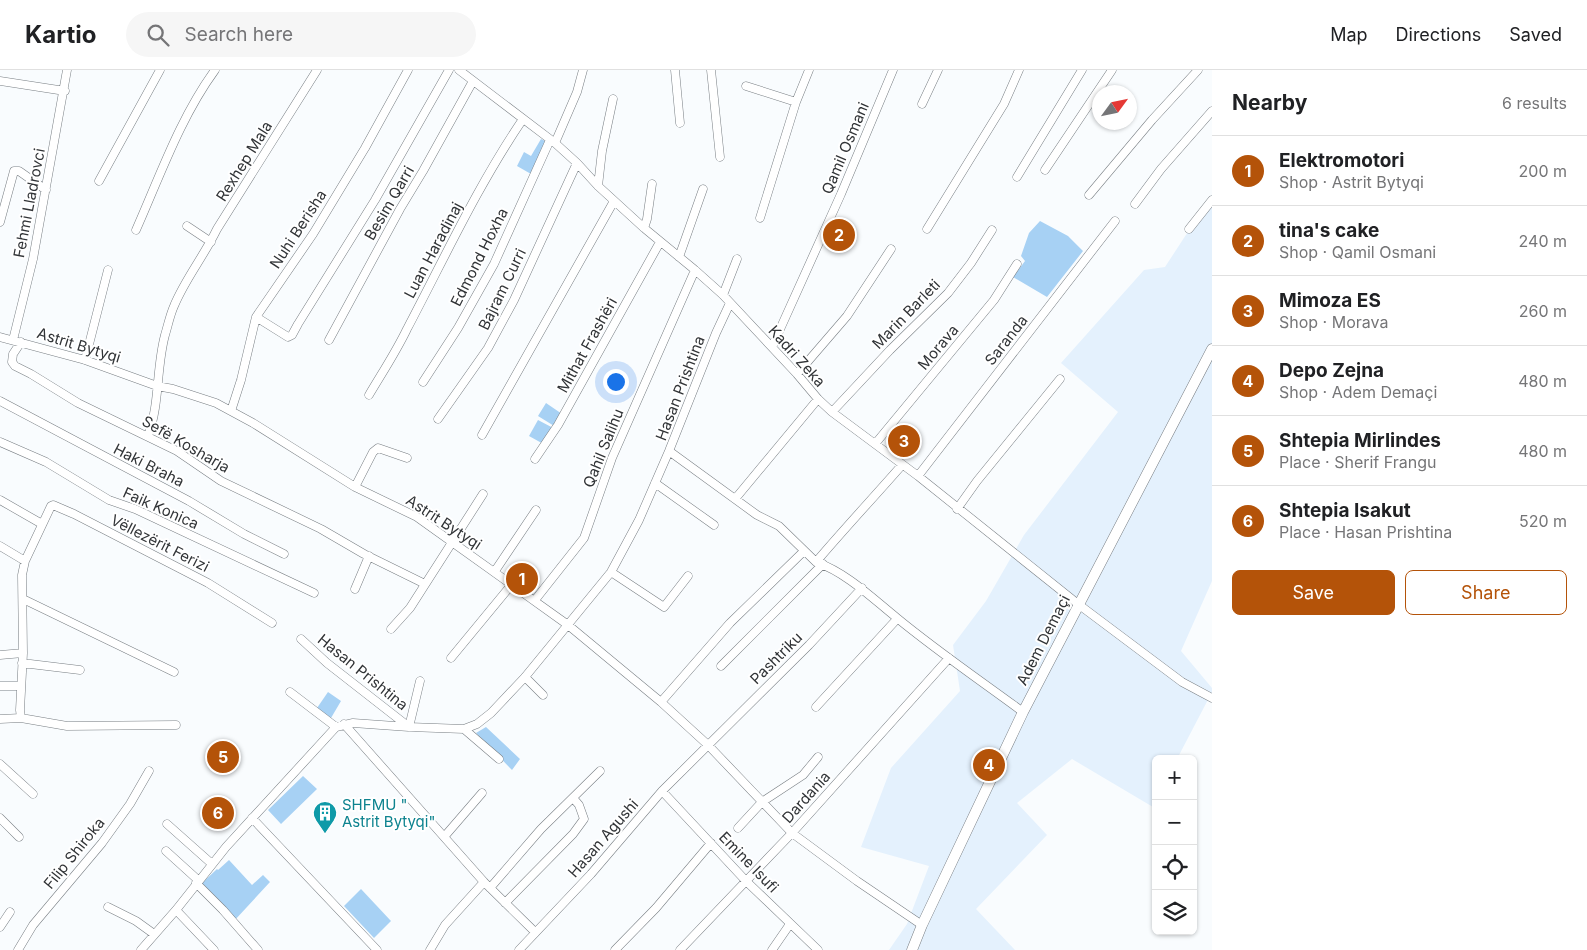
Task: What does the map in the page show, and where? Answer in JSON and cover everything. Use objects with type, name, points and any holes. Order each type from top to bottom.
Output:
[{"type":"main road","name":"Adem Demaçi","points":[[912,950],[922,925],[1023,712],[1212,349]]},
{"type":"street","name":"Fehmi Lladrovci","points":[[17,341],[67,70]]},
{"type":"street","points":[[100,181],[160,70]]},
{"type":"street","points":[[136,230],[169,154],[204,84],[215,70]]},
{"type":"street","name":"Rexhep Mala","points":[[148,436],[157,396],[164,338],[173,307],[192,270],[317,70]]},
{"type":"street","name":"Nuhi Berisha","points":[[232,411],[256,318],[312,234],[365,148],[408,70]]},
{"type":"street","points":[[256,318],[288,337],[292,335],[375,200],[449,70]]},
{"type":"street","name":"Kadri Zeka","points":[[459,70],[553,141],[577,162],[614,201],[695,270],[730,303],[832,412],[918,476],[1078,604],[1182,682],[1212,698]]},
{"type":"street","points":[[553,141],[578,92],[583,70]]},
{"type":"street","points":[[675,70],[680,123]]},
{"type":"street","points":[[711,70],[720,157]]},
{"type":"street","points":[[760,218],[796,102],[809,70]]},
{"type":"street","name":"Qamil Osmani","points":[[772,347],[894,70]]},
{"type":"street","points":[[922,104],[938,70]]},
{"type":"street","points":[[927,229],[1004,104],[1019,70]]},
{"type":"street","points":[[1017,177],[1082,70]]},
{"type":"street","points":[[1045,170],[1112,70]]},
{"type":"street","points":[[1089,195],[1152,120],[1198,70]]},
{"type":"street","points":[[0,81],[64,91]]},
{"type":"street","name":"Besim Qarri","points":[[329,340],[400,209],[473,81]]},
{"type":"street","points":[[746,86],[796,102]]},
{"type":"street","points":[[598,186],[602,151],[613,100]]},
{"type":"street","points":[[1135,204],[1161,168],[1212,111]]},
{"type":"street","name":"Luan Haradinaj","points":[[369,395],[407,331],[508,140],[523,119]]},
{"type":"street","name":"Edmond Hoxha","points":[[423,382],[458,328],[494,264],[553,141]]},
{"type":"street","name":"Bajram Curri","points":[[438,419],[488,348],[514,300],[577,162]]},
{"type":"street","points":[[0,222],[14,172],[19,172],[46,190]]},
{"type":"street","points":[[644,228],[652,184]]},
{"type":"street","points":[[679,257],[703,189]]},
{"type":"street","points":[[1189,230],[1212,200]]},
{"type":"street","points":[[482,435],[614,201]]},
{"type":"street","name":"Saranda","points":[[918,476],[1115,220]]},
{"type":"street","points":[[187,226],[211,242]]},
{"type":"street","name":"Marin Barleti","points":[[832,412],[890,350],[948,293],[971,263],[992,230]]},
{"type":"street","name":"Mithat Frashëri","points":[[535,459],[558,425],[660,242]]},
{"type":"street","points":[[797,374],[847,316],[891,250]]},
{"type":"street","points":[[723,296],[738,259]]},
{"type":"street","name":"Morava","points":[[875,444],[994,300],[1017,264]]},
{"type":"street","points":[[85,360],[108,270]]},
{"type":"street","name":"Qahil Salihu","points":[[535,600],[584,538],[612,458],[695,270]]},
{"type":"street","name":"Hasan Prishtina","points":[[340,726],[353,722],[409,727],[464,728],[477,724],[491,713],[525,677],[611,572],[639,520],[730,303]]},
{"type":"street","name":"Astrit Bytyqi","points":[[0,337],[85,360],[232,411],[355,487],[417,517],[568,624],[661,702],[708,745],[792,833],[922,925]]},
{"type":"street","name":"Sefë Kosharja","points":[[17,341],[12,357],[12,362],[15,366],[78,403],[177,451],[222,481],[321,529],[425,584]]},
{"type":"street","points":[[958,509],[976,481],[1060,379]]},
{"type":"street","points":[[735,499],[818,399]]},
{"type":"street","name":"Haki Braha","points":[[0,401],[189,501],[244,534],[284,554]]},
{"type":"street","name":"Faik Konica","points":[[0,442],[46,462],[108,500],[135,509],[314,593]]},
{"type":"street","points":[[355,487],[373,452],[378,448],[407,458]]},
{"type":"street","points":[[669,452],[757,516],[778,526],[804,551],[820,563],[862,588],[897,619],[1023,712]]},
{"type":"street","points":[[721,666],[820,563],[870,499],[902,464]]},
{"type":"street","points":[[655,482],[714,525]]},
{"type":"street","points":[[391,629],[410,608],[483,494]]},
{"type":"street","points":[[0,500],[42,524],[25,560],[22,575],[23,653],[20,686],[21,718]]},
{"type":"street","name":"Vëllezërit Ferizi","points":[[42,524],[50,506],[53,505],[126,540],[172,566],[208,583],[272,623]]},
{"type":"street","points":[[495,571],[536,510]]},
{"type":"street","points":[[0,546],[25,560]]},
{"type":"street","points":[[661,702],[730,623],[804,551]]},
{"type":"street","points":[[355,589],[369,556]]},
{"type":"street","points":[[611,572],[664,607],[688,576]]},
{"type":"street","points":[[451,658],[512,584]]},
{"type":"street","name":"Pashtriku","points":[[708,745],[809,645],[862,588]]},
{"type":"street","points":[[23,599],[174,672]]},
{"type":"street","points":[[816,707],[897,619]]},
{"type":"street","name":"Hasan Prishtina","points":[[301,639],[409,727]]},
{"type":"street","points":[[0,654],[23,653]]},
{"type":"street","name":"Dardania","points":[[680,950],[792,833],[949,658]]},
{"type":"street","points":[[22,663],[80,670]]},
{"type":"street","points":[[525,677],[543,695]]},
{"type":"street","name":"Hasan Prishtina","points":[[409,727],[420,681]]},
{"type":"street","points":[[0,686],[20,686]]},
{"type":"street","points":[[290,692],[340,726],[484,882],[535,932]]},
{"type":"street","points":[[0,719],[21,718],[67,726],[176,725]]},
{"type":"street","points":[[141,950],[252,818],[340,726]]},
{"type":"street","points":[[464,728],[499,759]]},
{"type":"street","name":"Hasan Agushi","points":[[519,950],[591,874],[662,791],[708,745]]},
{"type":"street","points":[[738,828],[762,802],[803,775],[818,757]]},
{"type":"street","points":[[0,764],[34,794]]},
{"type":"street","name":"Filip Shiroka","points":[[18,950],[33,925],[102,843],[125,812],[149,771]]},
{"type":"street","points":[[490,888],[540,830],[600,771]]},
{"type":"street","name":"Emine Isufi","points":[[662,791],[746,881],[818,950]]},
{"type":"street","points":[[444,837],[482,793]]},
{"type":"street","points":[[505,903],[572,834],[584,819],[579,805],[573,798]]},
{"type":"street","points":[[0,818],[19,837]]},
{"type":"street","points":[[252,818],[377,950]]},
{"type":"street","points":[[167,824],[212,864]]},
{"type":"street","points":[[615,950],[656,908],[711,843]]},
{"type":"street","points":[[166,851],[197,882],[258,950]]},
{"type":"street","points":[[430,950],[446,925],[484,882]]},
{"type":"street","points":[[108,907],[136,921],[154,934]]},
{"type":"street","points":[[176,910],[214,950]]},
{"type":"street","points":[[0,927],[10,912]]},
{"type":"street","points":[[772,950],[790,924]]},
{"type":"shaded area","points":[[541,139],[549,143],[531,174],[517,166],[524,152],[531,156]]},
{"type":"shaded area","points":[[1212,195],[1212,581],[1181,651],[1212,688],[1212,692],[1179,755],[1152,755],[1152,806],[1072,759],[1017,803],[1047,835],[976,909],[1015,950],[889,950],[907,924],[929,866],[861,847],[891,768],[960,691],[953,645],[986,601],[1024,535],[1118,412],[1061,363],[1144,270],[1165,267]]},
{"type":"shaded area","points":[[1040,221],[1068,236],[1083,251],[1047,297],[1013,277],[1025,261],[1021,256],[1029,233]]},
{"type":"shaded area","points":[[546,403],[565,416],[559,429],[538,416]]},
{"type":"shaded area","points":[[538,420],[557,430],[547,446],[529,436]]},
{"type":"shaded area","points":[[328,692],[341,701],[331,718],[317,708]]},
{"type":"shaded area","points":[[486,727],[520,759],[512,770],[476,733]]},
{"type":"shaded area","points":[[303,776],[317,789],[281,824],[268,810]]},
{"type":"shaded area","points":[[229,860],[252,885],[263,875],[270,882],[234,921],[200,885]]},
{"type":"shaded area","points":[[361,889],[391,921],[374,938],[344,906]]},
{"type":"place","name":"tina's cake","points":[[839,235]]},
{"type":"place","name":"Mimoza ES","points":[[904,441]]},
{"type":"place","name":"Elektromotori","points":[[522,579]]},
{"type":"place","name":"Shtepia Mirlindes","points":[[223,757]]},
{"type":"place","name":"Depo Zejna","points":[[989,765]]},
{"type":"place","name":"Shtepia Isakut","points":[[218,813]]},
{"type":"place","name":"SHFMU \" Astrit Bytyqi\"","points":[[325,834]]}]
